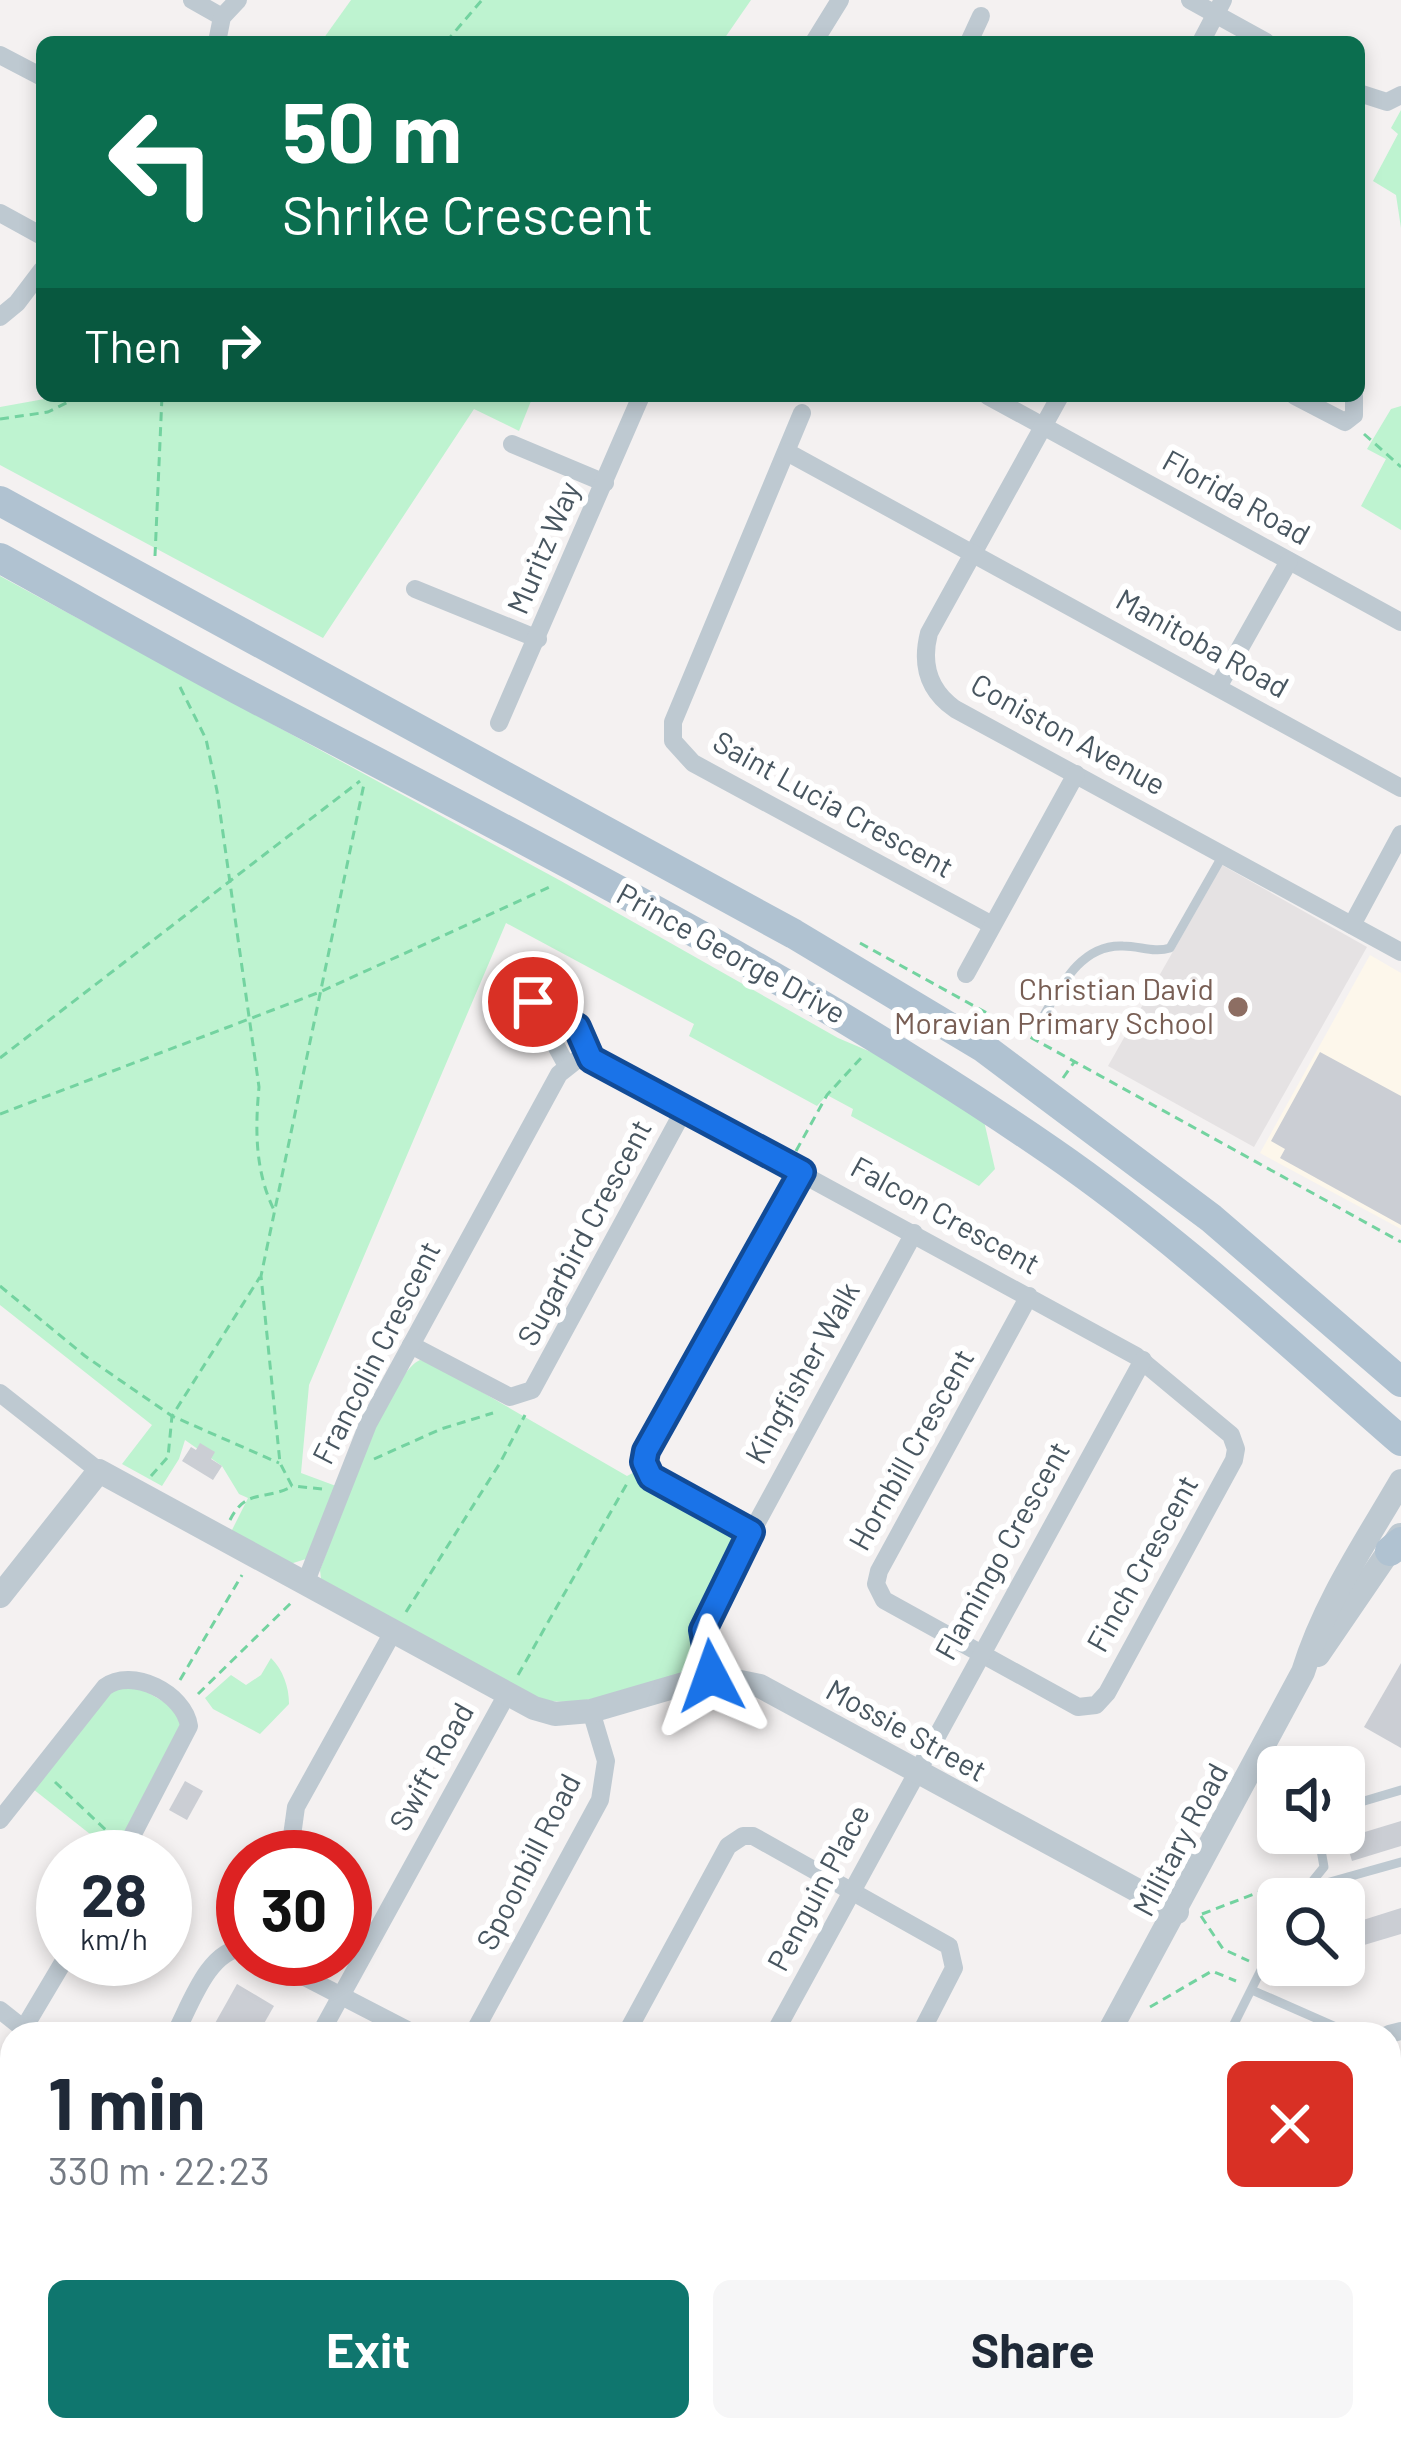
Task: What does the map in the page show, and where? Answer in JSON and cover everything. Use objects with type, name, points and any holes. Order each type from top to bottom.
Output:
[{"type":"main road","name":"Prince George Drive","points":[[0,501],[794,934],[984,1048],[1211,1218],[1401,1382]]},
{"type":"main road","name":"Prince George Drive","points":[[0,558],[237,689],[484,816],[887,1043],[1056,1154],[1179,1248],[1401,1441]]},
{"type":"main road","points":[[1300,1293],[1401,1356]]},
{"type":"street","points":[[192,0],[222,17]]},
{"type":"street","points":[[218,36],[222,17],[238,0]]},
{"type":"street","points":[[818,36],[840,0]]},
{"type":"street","points":[[1190,0],[1220,7],[1258,36]]},
{"type":"street","points":[[1204,36],[1220,7]]},
{"type":"street","points":[[972,36],[981,16]]},
{"type":"street","points":[[0,55],[36,74]]},
{"type":"street","points":[[1365,95],[1387,102],[1401,95]]},
{"type":"street","points":[[0,213],[36,233]]},
{"type":"street","points":[[0,317],[36,278]]},
{"type":"street","name":"Muritz Way","points":[[499,723],[639,402]]},
{"type":"street","name":"Florida Road","points":[[999,402],[1401,622]]},
{"type":"street","name":"Coniston Avenue","points":[[1057,402],[929,633],[925,660],[931,683],[955,709],[1352,925],[1397,957]]},
{"type":"street","points":[[1305,402],[1348,422],[1355,412],[1354,402]]},
{"type":"street","name":"Saint Lucia Crescent","points":[[802,413],[673,722],[673,741],[693,763],[992,925]]},
{"type":"street","points":[[512,444],[605,483]]},
{"type":"street","points":[[787,452],[974,553]]},
{"type":"street","name":"Manitoba Road","points":[[974,553],[1401,788]]},
{"type":"street","points":[[1217,687],[1289,561]]},
{"type":"street","points":[[416,590],[538,639]]},
{"type":"street","points":[[966,974],[1076,774]]},
{"type":"street","points":[[1352,925],[1401,834]]},
{"type":"street","name":"Falcon Crescent","points":[[567,1066],[555,1044],[520,1023],[530,1002],[577,1027],[591,1059],[1143,1360]]},
{"type":"street","points":[[567,1066],[578,1059],[591,1059]]},
{"type":"street","name":"Francolin Crescent","points":[[305,1584],[368,1424],[567,1066]]},
{"type":"street","name":"Sugarbird Crescent","points":[[510,1397],[532,1390],[685,1108]]},
{"type":"street","points":[[751,1532],[651,1477],[646,1471],[646,1451],[796,1168]]},
{"type":"street","name":"Kingfisher Walk","points":[[711,1676],[703,1630],[751,1532],[914,1233]]},
{"type":"street","name":"Hornbill Crescent","points":[[980,1654],[884,1600],[877,1577],[1029,1297]]},
{"type":"street","points":[[411,1345],[510,1397]]},
{"type":"street","name":"Finch Crescent","points":[[980,1654],[1078,1707],[1096,1705],[1107,1693],[1236,1449],[1227,1430],[1143,1360]]},
{"type":"street","name":"Flamingo Crescent","points":[[916,1770],[1143,1360]]},
{"type":"street","points":[[0,1393],[99,1471],[507,1694],[555,1714],[591,1711],[711,1676]]},
{"type":"street","points":[[0,1596],[99,1471]]},
{"type":"street","name":"Military Road","points":[[1116,2022],[1190,1911],[1329,1607],[1401,1481]]},
{"type":"street","name":"Military Road","points":[[1303,1672],[1398,1542]]},
{"type":"street","points":[[293,1830],[296,1807],[394,1632]]},
{"type":"street","name":"Mossie Street","points":[[711,1676],[760,1686],[1190,1911]]},
{"type":"street","points":[[0,1820],[114,1680],[136,1678],[176,1702],[189,1720],[187,1736],[136,1830]]},
{"type":"street","name":"Swift Road","points":[[327,2022],[507,1694]]},
{"type":"street","name":"Spoonbill Road","points":[[479,2022],[600,1799],[606,1761],[591,1711]]},
{"type":"street","name":"Penguin Place","points":[[780,2022],[916,1770]]},
{"type":"street","points":[[633,2022],[728,1846],[735,1840],[762,1838],[943,1940],[953,1951],[954,1968],[926,2022]]},
{"type":"street","points":[[182,2022],[216,1961]]},
{"type":"street","points":[[32,2022],[51,1986]]},
{"type":"street","points":[[324,1986],[393,2022]]},
{"type":"lane","points":[[1042,1017],[1063,982],[1088,955],[1115,945],[1158,951],[1170,948],[1222,854]]},
{"type":"lane","points":[[1365,1801],[1401,1790]]},
{"type":"lane","points":[[1351,1878],[1401,1862]]},
{"type":"lane","points":[[1236,2022],[1257,1983]]},
{"type":"lane","points":[[1254,1990],[1325,2022]]},
{"type":"path","points":[[451,36],[482,0]]},
{"type":"path","points":[[0,419],[48,412],[68,402]]},
{"type":"path","points":[[154,557],[162,402]]},
{"type":"path","points":[[1348,422],[1401,467]]},
{"type":"path","points":[[179,685],[206,740],[259,1088],[255,1131],[263,1187],[274,1212]]},
{"type":"path","points":[[0,1058],[366,776],[261,1276],[280,1463],[292,1486]]},
{"type":"path","points":[[0,1114],[320,992],[561,881]]},
{"type":"path","points":[[796,1168],[827,1095],[868,1051]]},
{"type":"path","points":[[1056,1087],[1076,1060]]},
{"type":"path","points":[[146,1481],[167,1456],[172,1416],[261,1276]]},
{"type":"path","points":[[0,1286],[85,1356],[172,1416],[280,1463]]},
{"type":"path","points":[[394,1632],[519,1431],[532,1390]]},
{"type":"path","points":[[222,1538],[238,1505],[248,1498],[347,1479],[441,1429],[503,1410],[510,1397]]},
{"type":"path","points":[[507,1694],[630,1478],[646,1471]]},
{"type":"path","points":[[176,1702],[253,1556]]},
{"type":"path","points":[[176,1702],[294,1600],[305,1584]]},
{"type":"path","points":[[41,1768],[100,1830]]},
{"type":"path","points":[[1257,1891],[1190,1911],[1223,1949],[1257,1965]]},
{"type":"path","points":[[1151,2006],[1212,1972],[1254,1990]]},
{"type":"shaded area","name":"Christian David Moravian Primary School","points":[[1222,865],[1367,947],[1254,1147],[1108,1066]]},
{"type":"shaded area","points":[[1370,955],[1401,973],[1401,1229],[1260,1153]]},
{"type":"green space","points":[[351,0],[751,0],[726,36],[325,36]]},
{"type":"green space","points":[[1401,110],[1401,228],[1396,195],[1373,181],[1398,134],[1391,128]]},
{"type":"green space","points":[[36,401],[531,402],[519,431],[474,409],[323,638],[0,465],[0,407]]},
{"type":"green space","points":[[1401,406],[1401,530],[1361,506],[1386,459],[1367,449],[1391,409]]},
{"type":"green space","points":[[0,576],[561,881],[838,1038],[878,1055],[984,1121],[995,1169],[979,1186],[851,1116],[853,1109],[827,1095],[817,1106],[689,1036],[694,1024],[506,923],[309,1385],[301,1473],[336,1486],[306,1559],[290,1564],[231,1532],[248,1498],[239,1494],[222,1466],[185,1440],[162,1486],[122,1464],[152,1425],[0,1305]]},
{"type":"green space","points":[[420,1360],[627,1476],[640,1469],[733,1531],[728,1562],[697,1620],[691,1670],[597,1698],[540,1700],[321,1579],[320,1570],[378,1422],[407,1371]]},
{"type":"green space","points":[[271,1658],[284,1679],[289,1704],[260,1734],[213,1709],[205,1698],[231,1675],[246,1685],[261,1675]]},
{"type":"green space","points":[[136,1686],[173,1707],[181,1723],[126,1830],[85,1830],[33,1789],[111,1691]]},
{"type":"building","points":[[1320,1052],[1401,1096],[1401,1225],[1280,1158],[1285,1149],[1271,1141]]},
{"type":"building","points":[[200,1443],[215,1452],[211,1459],[222,1466],[213,1480],[182,1461]]},
{"type":"building","points":[[1401,1663],[1401,1748],[1364,1727]]},
{"type":"building","points":[[185,1781],[203,1791],[187,1820],[169,1810]]},
{"type":"building","points":[[1401,1821],[1401,1846],[1352,1861],[1350,1854],[1365,1854],[1365,1832]]},
{"type":"building","points":[[1401,1908],[1401,1934],[1365,1945],[1365,1919]]},
{"type":"building","points":[[236,1986],[240,1986],[274,2006],[265,2022],[216,2022]]},
{"type":"place","name":"Christian David Moravian Primary School","points":[[1238,1007]]},
{"type":"route","points":[[533,1002],[577,1027],[591,1059],[802,1172],[644,1462],[651,1477],[751,1532],[703,1630],[711,1676]]}]
